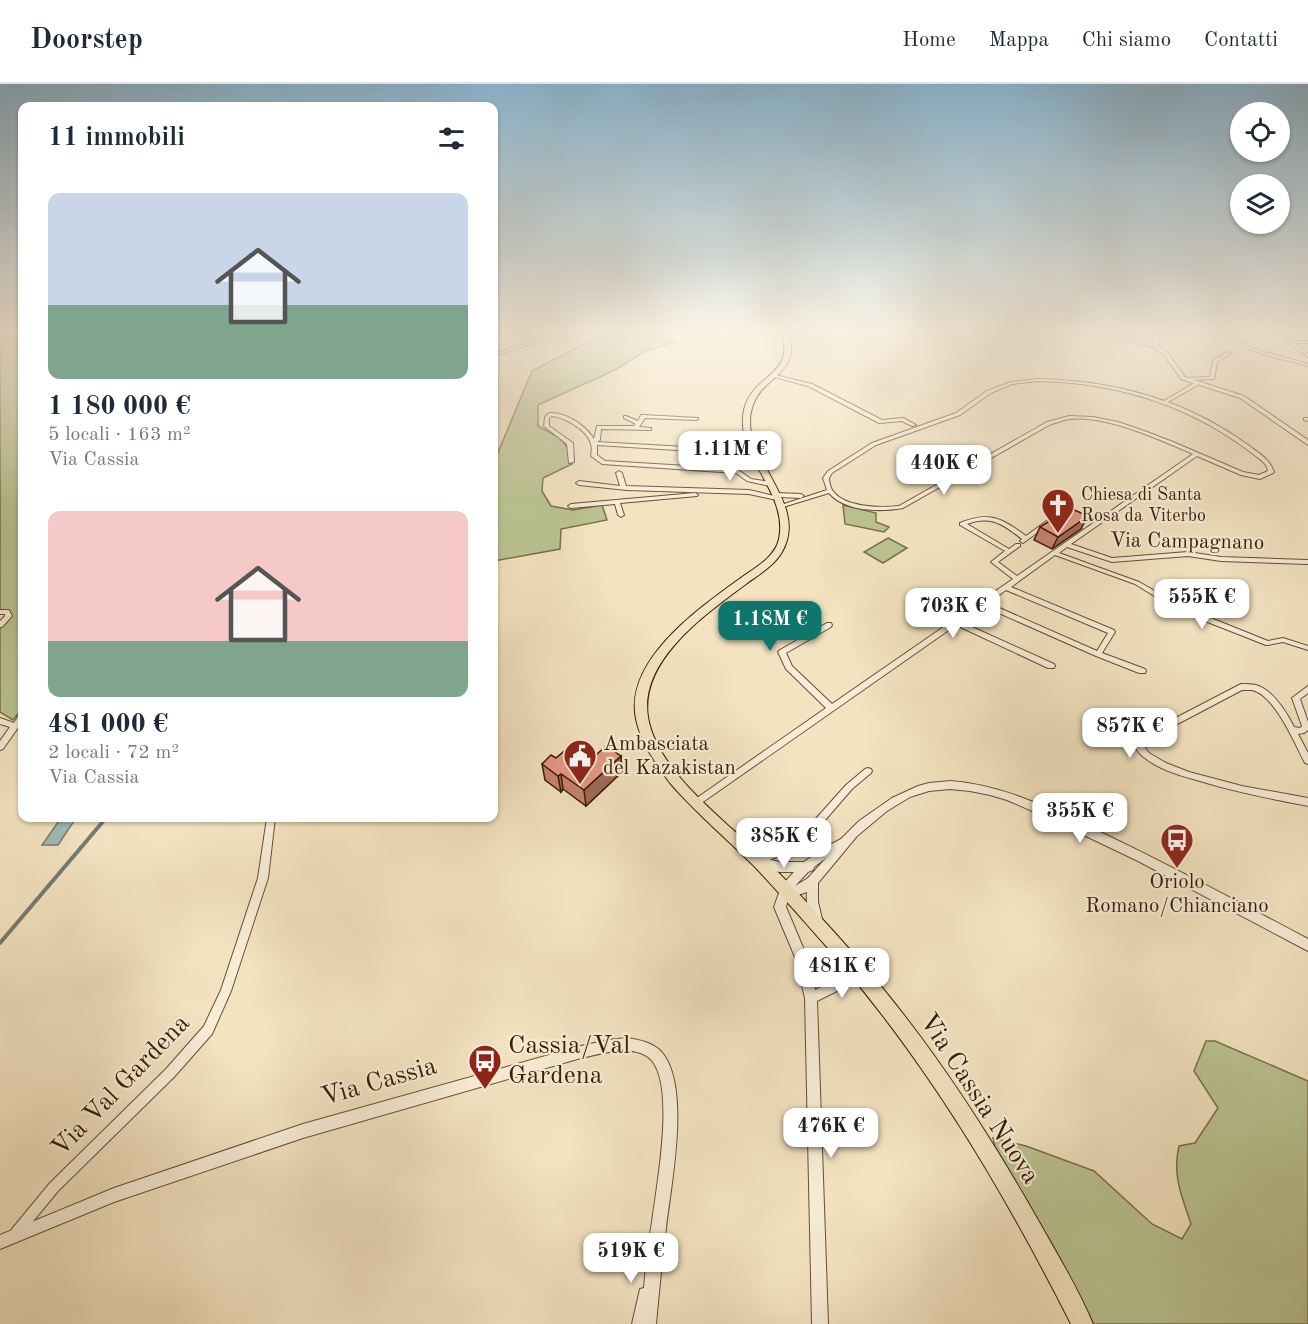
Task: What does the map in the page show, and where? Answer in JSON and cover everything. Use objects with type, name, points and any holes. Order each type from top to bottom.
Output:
[{"type":"main road","points":[[759,388],[753,394],[748,406],[746,424],[756,453],[778,500],[784,534],[778,553],[713,605],[669,646],[649,671],[643,686],[640,711],[649,738],[670,774],[758,860],[786,891]]},
{"type":"main road","name":"Via Cassia Nuova","points":[[786,891],[819,926],[912,1039],[961,1112],[1035,1234],[1082,1324]]},
{"type":"street","points":[[816,388],[881,422],[903,419],[914,426]]},
{"type":"street","points":[[999,388],[984,394],[954,416],[892,437],[861,452],[828,474],[826,483],[830,491],[846,502],[868,508],[901,507],[1055,420],[1067,417],[1089,417],[1121,426],[1250,475],[1264,476],[1271,472],[1268,463],[1226,432],[1163,403],[1110,388]]},
{"type":"street","points":[[1163,403],[1189,388]]},
{"type":"street","points":[[1210,388],[1240,396],[1308,443]]},
{"type":"street","points":[[572,462],[570,443],[546,426],[549,415],[559,414],[589,435],[593,442],[594,456],[604,463],[690,466],[737,471],[749,480],[770,484]]},
{"type":"street","points":[[637,426],[643,416],[696,419]]},
{"type":"street","points":[[626,417],[637,426]]},
{"type":"street","points":[[593,442],[597,440],[599,427],[637,426],[649,429]]},
{"type":"street","points":[[593,442],[756,453]]},
{"type":"street","points":[[690,450],[690,466]]},
{"type":"street","points":[[697,802],[1195,454]]},
{"type":"street","points":[[620,473],[623,487]]},
{"type":"street","points":[[579,483],[717,493]]},
{"type":"street","points":[[749,492],[770,484]]},
{"type":"street","points":[[571,506],[583,501],[617,501],[749,492],[778,500],[830,491]]},
{"type":"street","points":[[778,500],[809,496]]},
{"type":"street","points":[[617,501],[621,515]]},
{"type":"street","points":[[1017,579],[994,562],[1060,513]]},
{"type":"street","points":[[1010,551],[962,524],[982,516],[990,517],[1005,524],[1022,542]]},
{"type":"street","name":"Via Campagnano","points":[[1067,545],[1114,560],[1188,554],[1221,559],[1308,562]]},
{"type":"street","points":[[1054,553],[1137,583],[1153,590],[1179,608],[1268,643],[1283,640],[1308,648]]},
{"type":"street","points":[[1006,587],[1112,632],[1098,654]]},
{"type":"street","points":[[983,603],[1142,671]]},
{"type":"street","points":[[0,612],[9,615],[0,625]]},
{"type":"street","points":[[956,622],[1051,666]]},
{"type":"street","points":[[829,625],[782,652],[789,667],[832,709]]},
{"type":"street","points":[[1308,760],[1276,704],[1263,691],[1250,686],[1241,687],[1138,743],[1138,748],[1154,761],[1208,781],[1308,802]]},
{"type":"street","points":[[1291,730],[1301,731],[1305,727],[1296,698],[1308,689]]},
{"type":"street","points":[[0,721],[15,726]]},
{"type":"street","points":[[0,747],[18,722]]},
{"type":"street","points":[[758,860],[793,848],[802,841],[849,787],[868,771]]},
{"type":"street","points":[[786,891],[796,891],[813,880],[832,862],[846,842],[873,817],[917,790],[947,786],[989,790],[1025,802],[1164,867],[1308,945]]},
{"type":"street","name":"Via Val Gardena","points":[[15,1234],[54,1186],[170,1072],[208,1030],[226,991],[258,897],[263,878],[270,822]]},
{"type":"street","points":[[820,1323],[811,998],[801,957],[780,910],[781,900],[786,891],[809,867],[833,847],[846,842]]},
{"type":"street","points":[[758,860],[778,867],[809,867]]},
{"type":"street","points":[[813,880],[812,902],[819,926]]},
{"type":"street","points":[[811,998],[859,974]]},
{"type":"street","name":"Via Cassia","points":[[0,1242],[114,1195],[303,1131],[581,1052],[627,1044],[645,1048],[658,1058],[664,1069],[668,1089],[665,1170],[648,1324]]},
{"type":"street","name":"Via Cassia","points":[[640,1324],[655,1252]]},
{"type":"green space","points":[[0,388],[18,388],[18,714],[13,720],[0,712],[0,626],[8,613],[0,612]]},
{"type":"green space","points":[[525,388],[576,388],[538,405],[538,426],[560,438],[574,456],[572,464],[543,478],[542,491],[551,506],[573,510],[602,505],[607,520],[561,529],[560,549],[498,560],[498,452]]},
{"type":"green space","points":[[843,505],[876,513],[876,522],[889,527],[884,532],[845,524]]},
{"type":"green space","points":[[888,538],[907,548],[883,563],[864,552]]},
{"type":"green space","points":[[1206,1041],[1215,1041],[1308,1081],[1308,1324],[1092,1324],[995,1147],[993,1138],[1026,1146],[1094,1171],[1152,1224],[1182,1239],[1191,1224],[1177,1176],[1179,1146],[1195,1143],[1218,1108],[1194,1071]]},
{"type":"water","points":[[58,822],[73,822],[58,845],[42,845]]},
{"type":"building","points":[[1072,509],[1088,516],[1058,537],[1040,527],[1059,515]]},
{"type":"building","points":[[577,740],[597,754],[606,746],[621,756],[584,790],[542,764],[551,755],[556,758]]},
{"type":"waterway","points":[[0,943],[103,822]]},
{"type":"place","name":"Chiesa di Santa Rosa da Viterbo","points":[[1058,534]]},
{"type":"place","name":"Ambasciata del Kazakistan","points":[[580,785]]},
{"type":"place","name":"Oriolo Romano/Chianciano","points":[[1177,869]]},
{"type":"place","name":"Cassia/Val Gardena","points":[[485,1090]]}]
